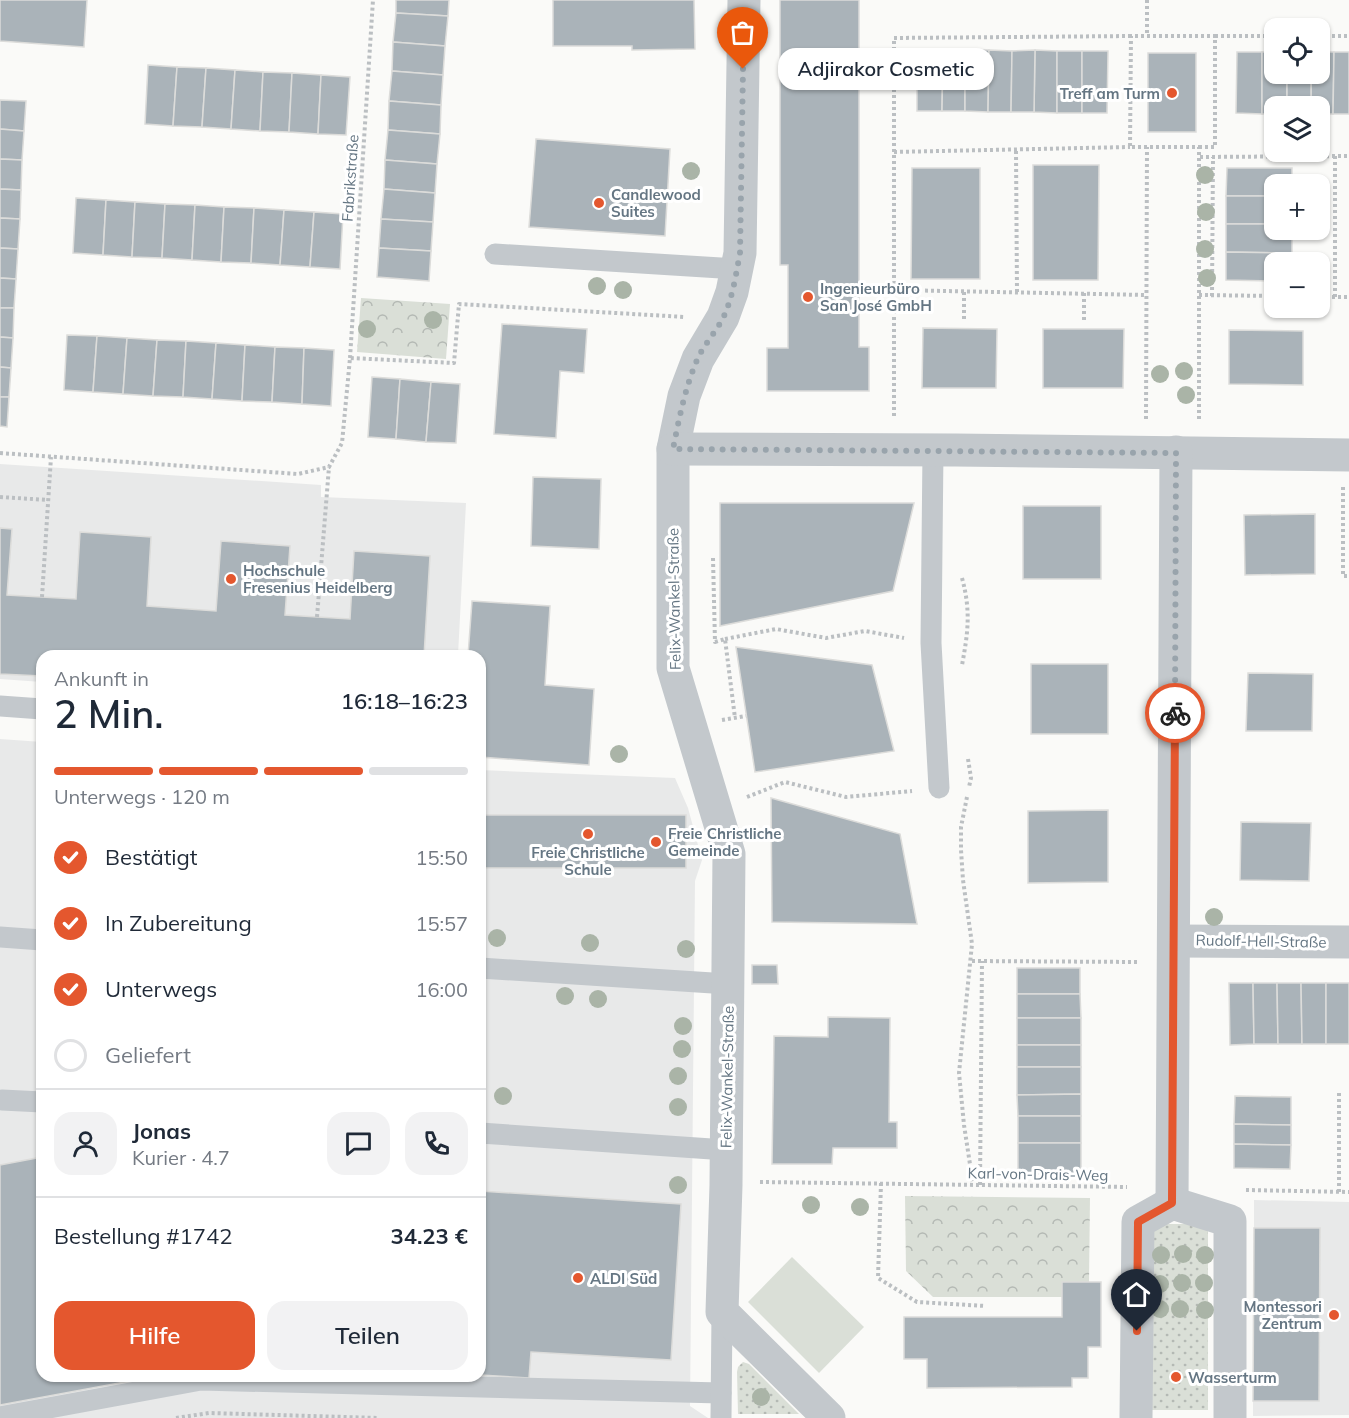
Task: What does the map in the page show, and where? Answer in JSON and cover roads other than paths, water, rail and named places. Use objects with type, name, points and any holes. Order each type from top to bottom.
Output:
[{"type":"street","name":"Felix-Wankel-Straße","points":[[722,1312],[726,1182],[729,854],[673,668],[673,449],[684,396],[698,358],[723,317],[732,292],[740,253],[744,0]]},
{"type":"street","points":[[673,449],[1346,455]]},
{"type":"street","points":[[1172,1196],[1174,453]]},
{"type":"street","name":"Rudolf-Hell-Straße","points":[[1174,952],[1349,942]]},
{"type":"street","points":[[1136,1418],[1138,1222],[1172,1196]]},
{"type":"street","points":[[1172,1196],[1230,1221],[1230,1418]]},
{"type":"street","points":[[722,1312],[829,1418]]},
{"type":"lane","points":[[495,254],[737,269]]},
{"type":"lane","points":[[933,450],[931,643],[939,788]]},
{"type":"lane","points":[[0,706],[36,709]]},
{"type":"lane","points":[[0,937],[36,940]]},
{"type":"lane","points":[[486,968],[728,984]]},
{"type":"lane","points":[[2,1100],[36,1102]]},
{"type":"lane","points":[[486,1133],[726,1150]]},
{"type":"lane","points":[[721,1418],[722,1312]]},
{"type":"lane","points":[[0,1417],[190,1382]]},
{"type":"lane","points":[[275,1382],[721,1394]]},
{"type":"place","name":"Adjirakor Cosmetic","points":[[743,69]]},
{"type":"place","name":"Treff am Turm","points":[[1172,93]]},
{"type":"place","name":"Candlewood Suites","points":[[599,203]]},
{"type":"place","name":"Ingenieurbüro San José GmbH","points":[[808,297]]},
{"type":"place","name":"Hochschule Fresenius Heidelberg","points":[[231,579]]},
{"type":"place","name":"Freie Christliche Schule","points":[[588,834]]},
{"type":"place","name":"Freie Christliche Gemeinde","points":[[656,842]]},
{"type":"place","name":"ALDI Süd","points":[[578,1278]]},
{"type":"place","name":"Montessori Zentrum","points":[[1334,1315]]},
{"type":"place","name":"Wasserturm","points":[[1176,1377]]}]
